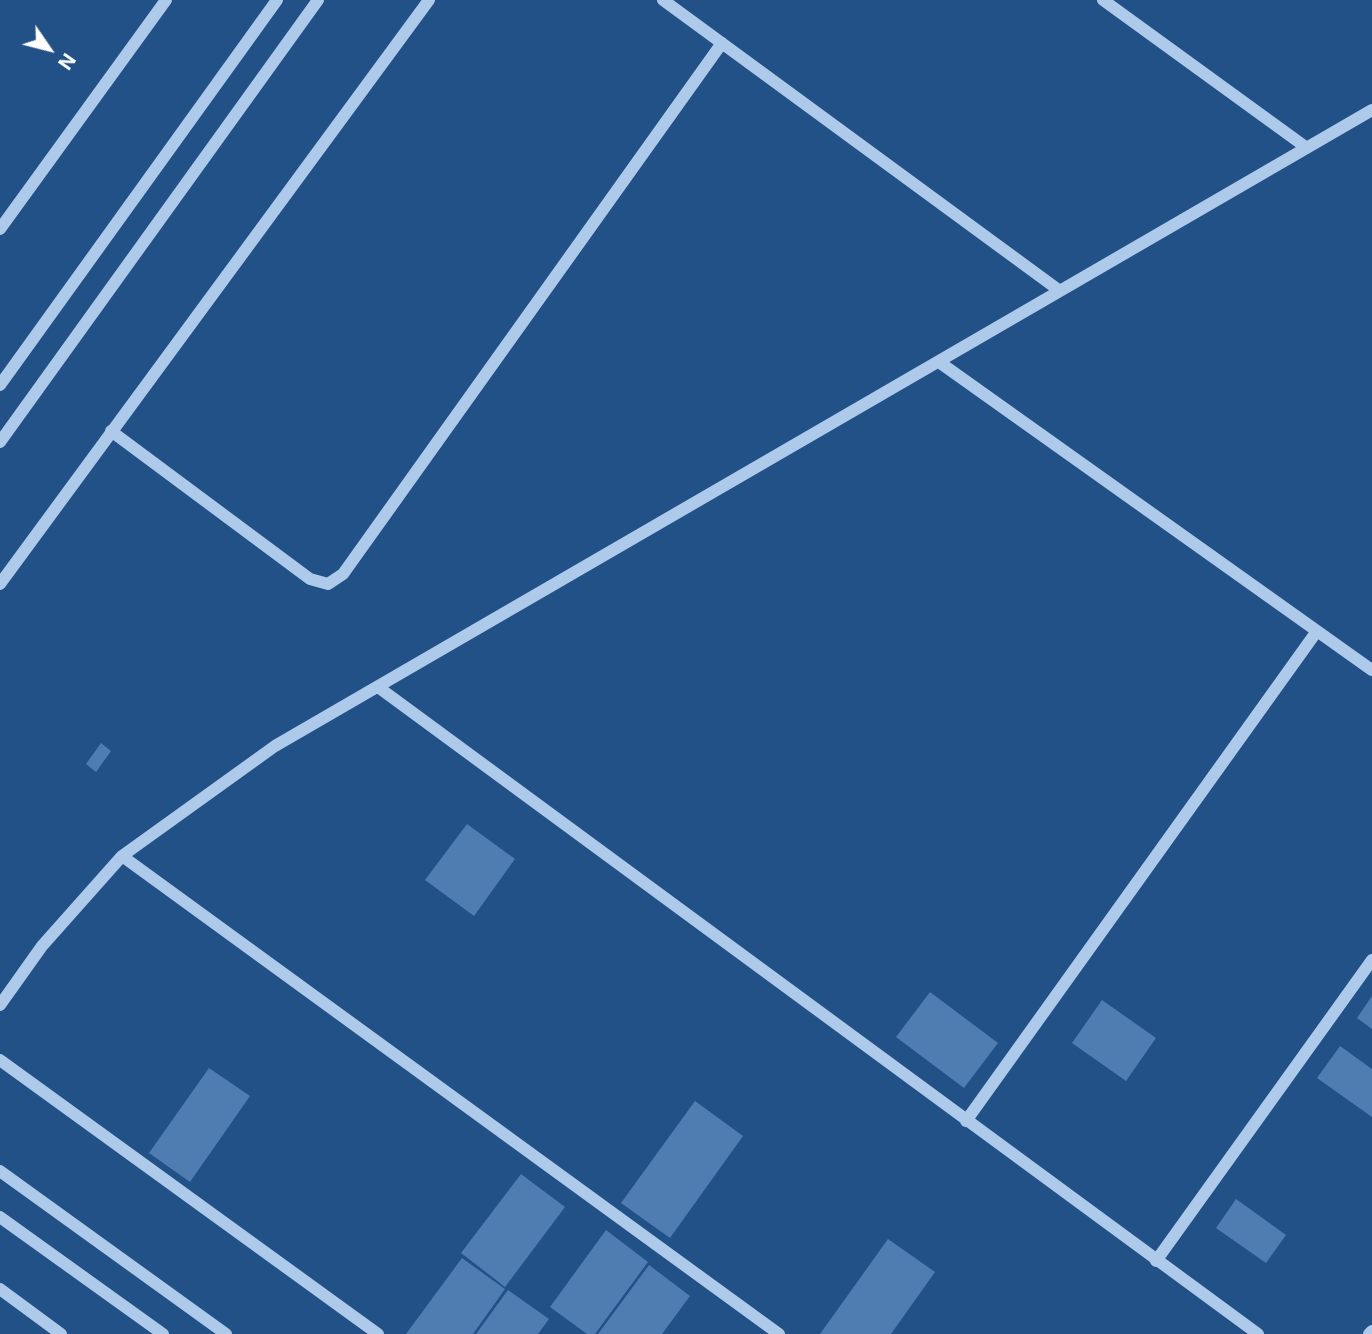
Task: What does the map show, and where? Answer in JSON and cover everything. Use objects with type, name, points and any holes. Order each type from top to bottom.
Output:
[{"type":"street","points":[[0,229],[166,0]]},
{"type":"street","points":[[0,385],[277,0]]},
{"type":"street","points":[[0,442],[318,0]]},
{"type":"street","points":[[0,584],[429,0]]},
{"type":"street","points":[[663,0],[1060,291]]},
{"type":"street","points":[[1103,0],[1307,148]]},
{"type":"street","points":[[111,431],[310,579],[328,584],[343,575],[722,43]]},
{"type":"street","points":[[0,1005],[42,946],[122,856],[275,746],[1372,110]]},
{"type":"street","points":[[939,362],[1372,670]]},
{"type":"street","points":[[966,1121],[1317,631]]},
{"type":"street","points":[[378,687],[1258,1334]]},
{"type":"street","points":[[122,856],[779,1334]]},
{"type":"street","points":[[1156,1261],[1372,960]]},
{"type":"street","points":[[0,1060],[378,1334]]},
{"type":"street","points":[[0,1171],[226,1334]]},
{"type":"street","points":[[0,1217],[163,1334]]},
{"type":"street","points":[[0,1289],[61,1334]]},
{"type":"building","points":[[101,743],[111,751],[96,772],[86,764]]},
{"type":"building","points":[[467,824],[515,859],[474,916],[425,880]]},
{"type":"building","points":[[930,992],[998,1043],[964,1088],[896,1037]]},
{"type":"building","points":[[1372,996],[1372,1029],[1357,1018]]},
{"type":"building","points":[[1102,1000],[1156,1038],[1126,1081],[1072,1043]]},
{"type":"building","points":[[1340,1046],[1372,1069],[1372,1117],[1317,1078]]},
{"type":"building","points":[[209,1068],[250,1096],[190,1182],[149,1153]]},
{"type":"building","points":[[695,1101],[743,1136],[670,1238],[621,1203]]},
{"type":"building","points":[[521,1174],[565,1207],[505,1287],[461,1253]]},
{"type":"building","points":[[1236,1199],[1286,1235],[1266,1263],[1216,1228]]},
{"type":"building","points":[[606,1230],[648,1262],[595,1334],[587,1334],[550,1307]]},
{"type":"building","points":[[888,1239],[935,1272],[891,1334],[820,1334]]},
{"type":"building","points":[[462,1258],[505,1289],[473,1334],[406,1334]]},
{"type":"building","points":[[649,1265],[690,1296],[662,1334],[598,1334]]},
{"type":"building","points":[[508,1290],[549,1319],[538,1334],[476,1334]]}]
